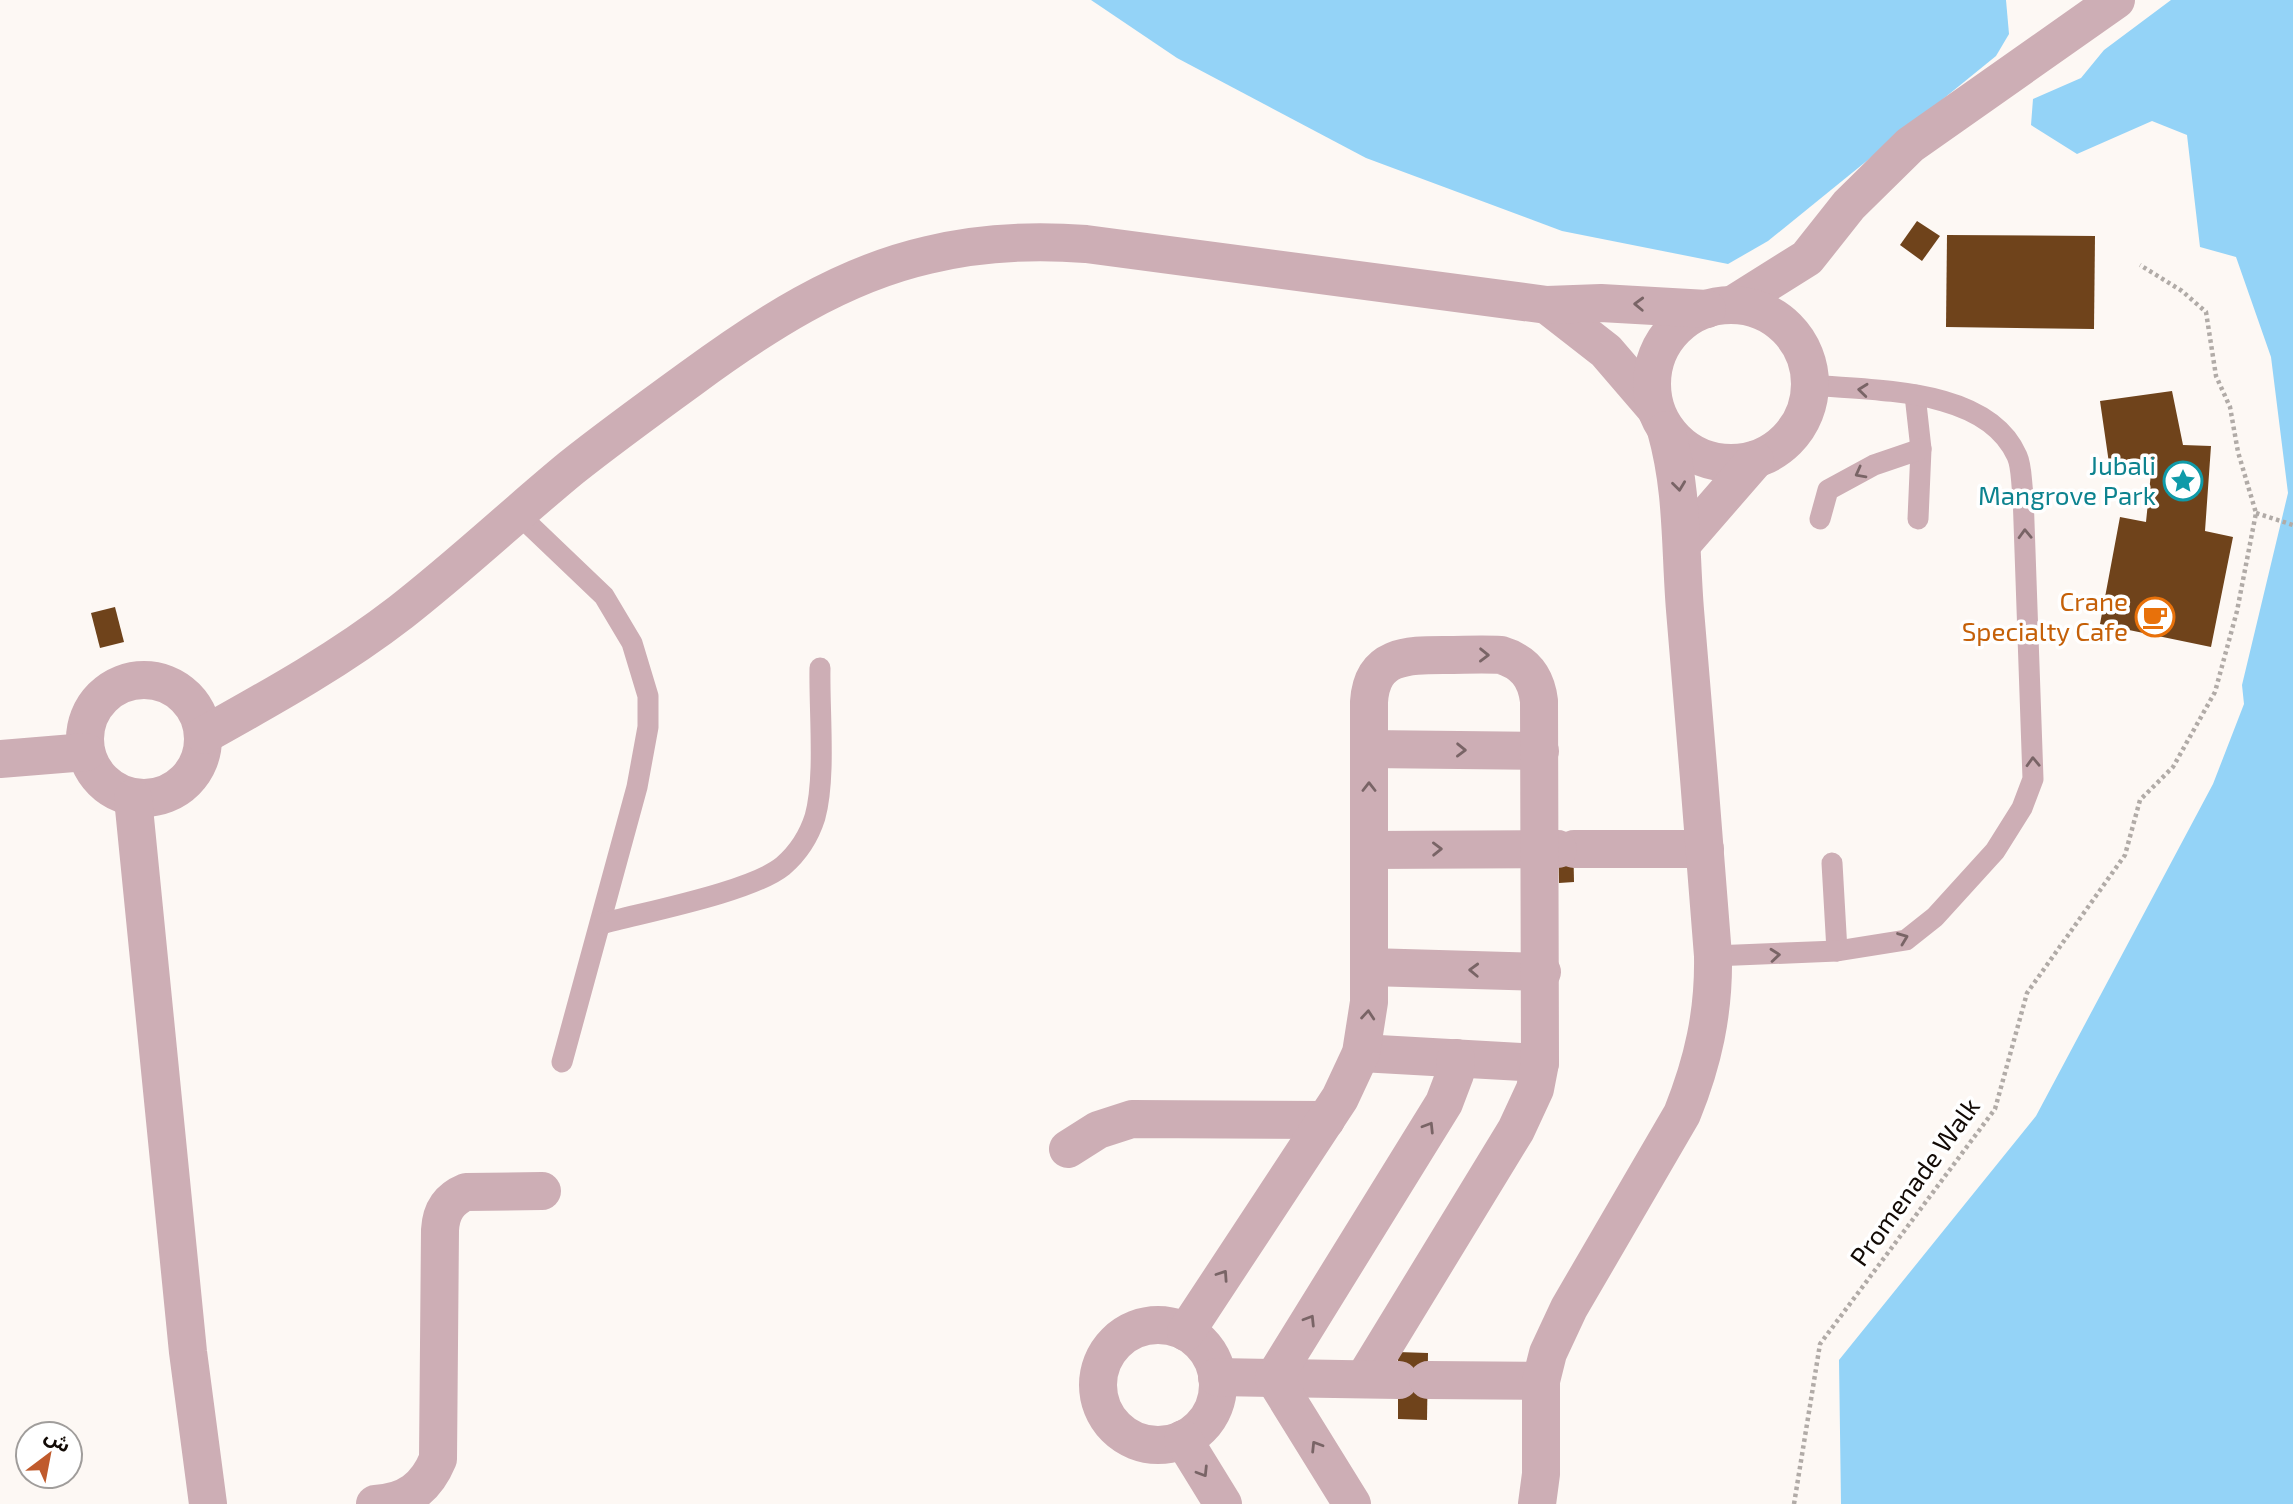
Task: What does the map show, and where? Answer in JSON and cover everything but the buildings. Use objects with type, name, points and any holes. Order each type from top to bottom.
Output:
[{"type":"street","points":[[1538,1504],[1541,1475],[1541,1381],[1548,1353],[1569,1308],[1665,1146],[1691,1091],[1706,1044],[1712,1008],[1713,956],[1676,467],[1652,384],[1656,359],[1667,337],[1685,320],[1720,307],[1807,258],[1849,205],[1910,145],[2116,0]]},
{"type":"street","points":[[204,735],[307,678],[356,645],[432,587],[618,431],[712,363],[792,310],[880,269],[949,250],[1011,241],[1086,244],[1547,304],[1601,303],[1756,309],[1778,321],[1796,338],[1807,361],[1811,385],[1807,410],[1795,432],[1777,449],[1755,460],[1731,464],[1706,459],[1684,448],[1606,351],[1547,304]]},
{"type":"street","points":[[1796,338],[1797,297],[1807,258]]},
{"type":"street","points":[[1682,544],[1755,460]]},
{"type":"street","points":[[1186,1332],[1326,1120],[1352,1076],[1361,1053],[1367,1027],[1369,967],[1369,749],[1370,692],[1373,681],[1386,665],[1405,656],[1488,655],[1513,659],[1532,676],[1539,701],[1540,751],[1558,849],[1542,972],[1540,1063],[1535,1089],[1397,1379]]},
{"type":"street","points":[[136,680],[168,684],[181,693],[200,719],[204,735],[198,765],[184,783],[164,796],[133,798],[108,786],[98,776],[86,752],[88,720],[95,706],[106,693],[136,680]]},
{"type":"street","points":[[1369,749],[1540,751]]},
{"type":"street","points":[[0,759],[86,752]]},
{"type":"street","points":[[133,798],[188,1352],[208,1504]]},
{"type":"street","points":[[1369,850],[1705,849]]},
{"type":"street","points":[[1369,967],[1542,972]]},
{"type":"street","points":[[1361,1053],[1540,1063]]},
{"type":"street","points":[[1274,1378],[1444,1103],[1455,1074],[1456,1058]]},
{"type":"street","points":[[1068,1149],[1098,1130],[1132,1119],[1326,1120]]},
{"type":"street","points":[[375,1504],[400,1500],[412,1494],[423,1486],[438,1459],[441,1220],[444,1210],[457,1196],[466,1192],[542,1191]]},
{"type":"street","points":[[1152,1325],[1186,1332],[1206,1352],[1217,1377],[1215,1400],[1206,1420],[1183,1439],[1166,1444],[1149,1444],[1133,1439],[1107,1416],[1099,1400],[1098,1383],[1108,1350],[1135,1329],[1152,1325]]},
{"type":"street","points":[[1217,1377],[1541,1381]]},
{"type":"street","points":[[1274,1378],[1352,1504]]},
{"type":"street","points":[[1183,1439],[1223,1504]]},
{"type":"lane","points":[[1713,956],[1837,951],[1906,940],[1935,917],[1995,852],[2022,808],[2034,779],[2023,494],[2018,457],[1995,426],[1964,407],[1915,395],[1811,385]]},
{"type":"lane","points":[[1915,395],[1921,449],[1918,519]]},
{"type":"lane","points":[[1820,519],[1828,489],[1874,465],[1921,449]]},
{"type":"lane","points":[[517,513],[584,576],[612,607],[632,643],[648,696],[645,756],[562,1062]]},
{"type":"lane","points":[[601,924],[748,884],[783,866],[797,852],[807,836],[818,798],[820,668]]},
{"type":"lane","points":[[1832,863],[1837,951]]},
{"type":"path","points":[[2140,265],[2182,291],[2206,312],[2216,376],[2230,407],[2238,452],[2256,513],[2293,525]]},
{"type":"path","name":"Promenade Walk","points":[[1794,1504],[1820,1345],[1995,1109],[2027,993],[2125,855],[2140,800],[2173,767],[2215,692],[2237,611],[2256,513]]},
{"type":"water","points":[[1091,0],[2006,0],[2009,34],[1996,56],[1768,241],[1728,264],[1562,231],[1366,158],[1177,58]]},
{"type":"water","points":[[2171,0],[2293,0],[2293,1504],[1841,1504],[1839,1360],[2036,1116],[2213,784],[2244,704],[2242,685],[2288,493],[2271,357],[2236,257],[2200,247],[2187,135],[2152,121],[2077,154],[2031,125],[2033,99],[2081,78],[2104,50]]},
{"type":"place","name":"Jubali Mangrove Park","points":[[2183,481]]},
{"type":"place","name":"Crane Specialty Cafe","points":[[2155,617]]}]
